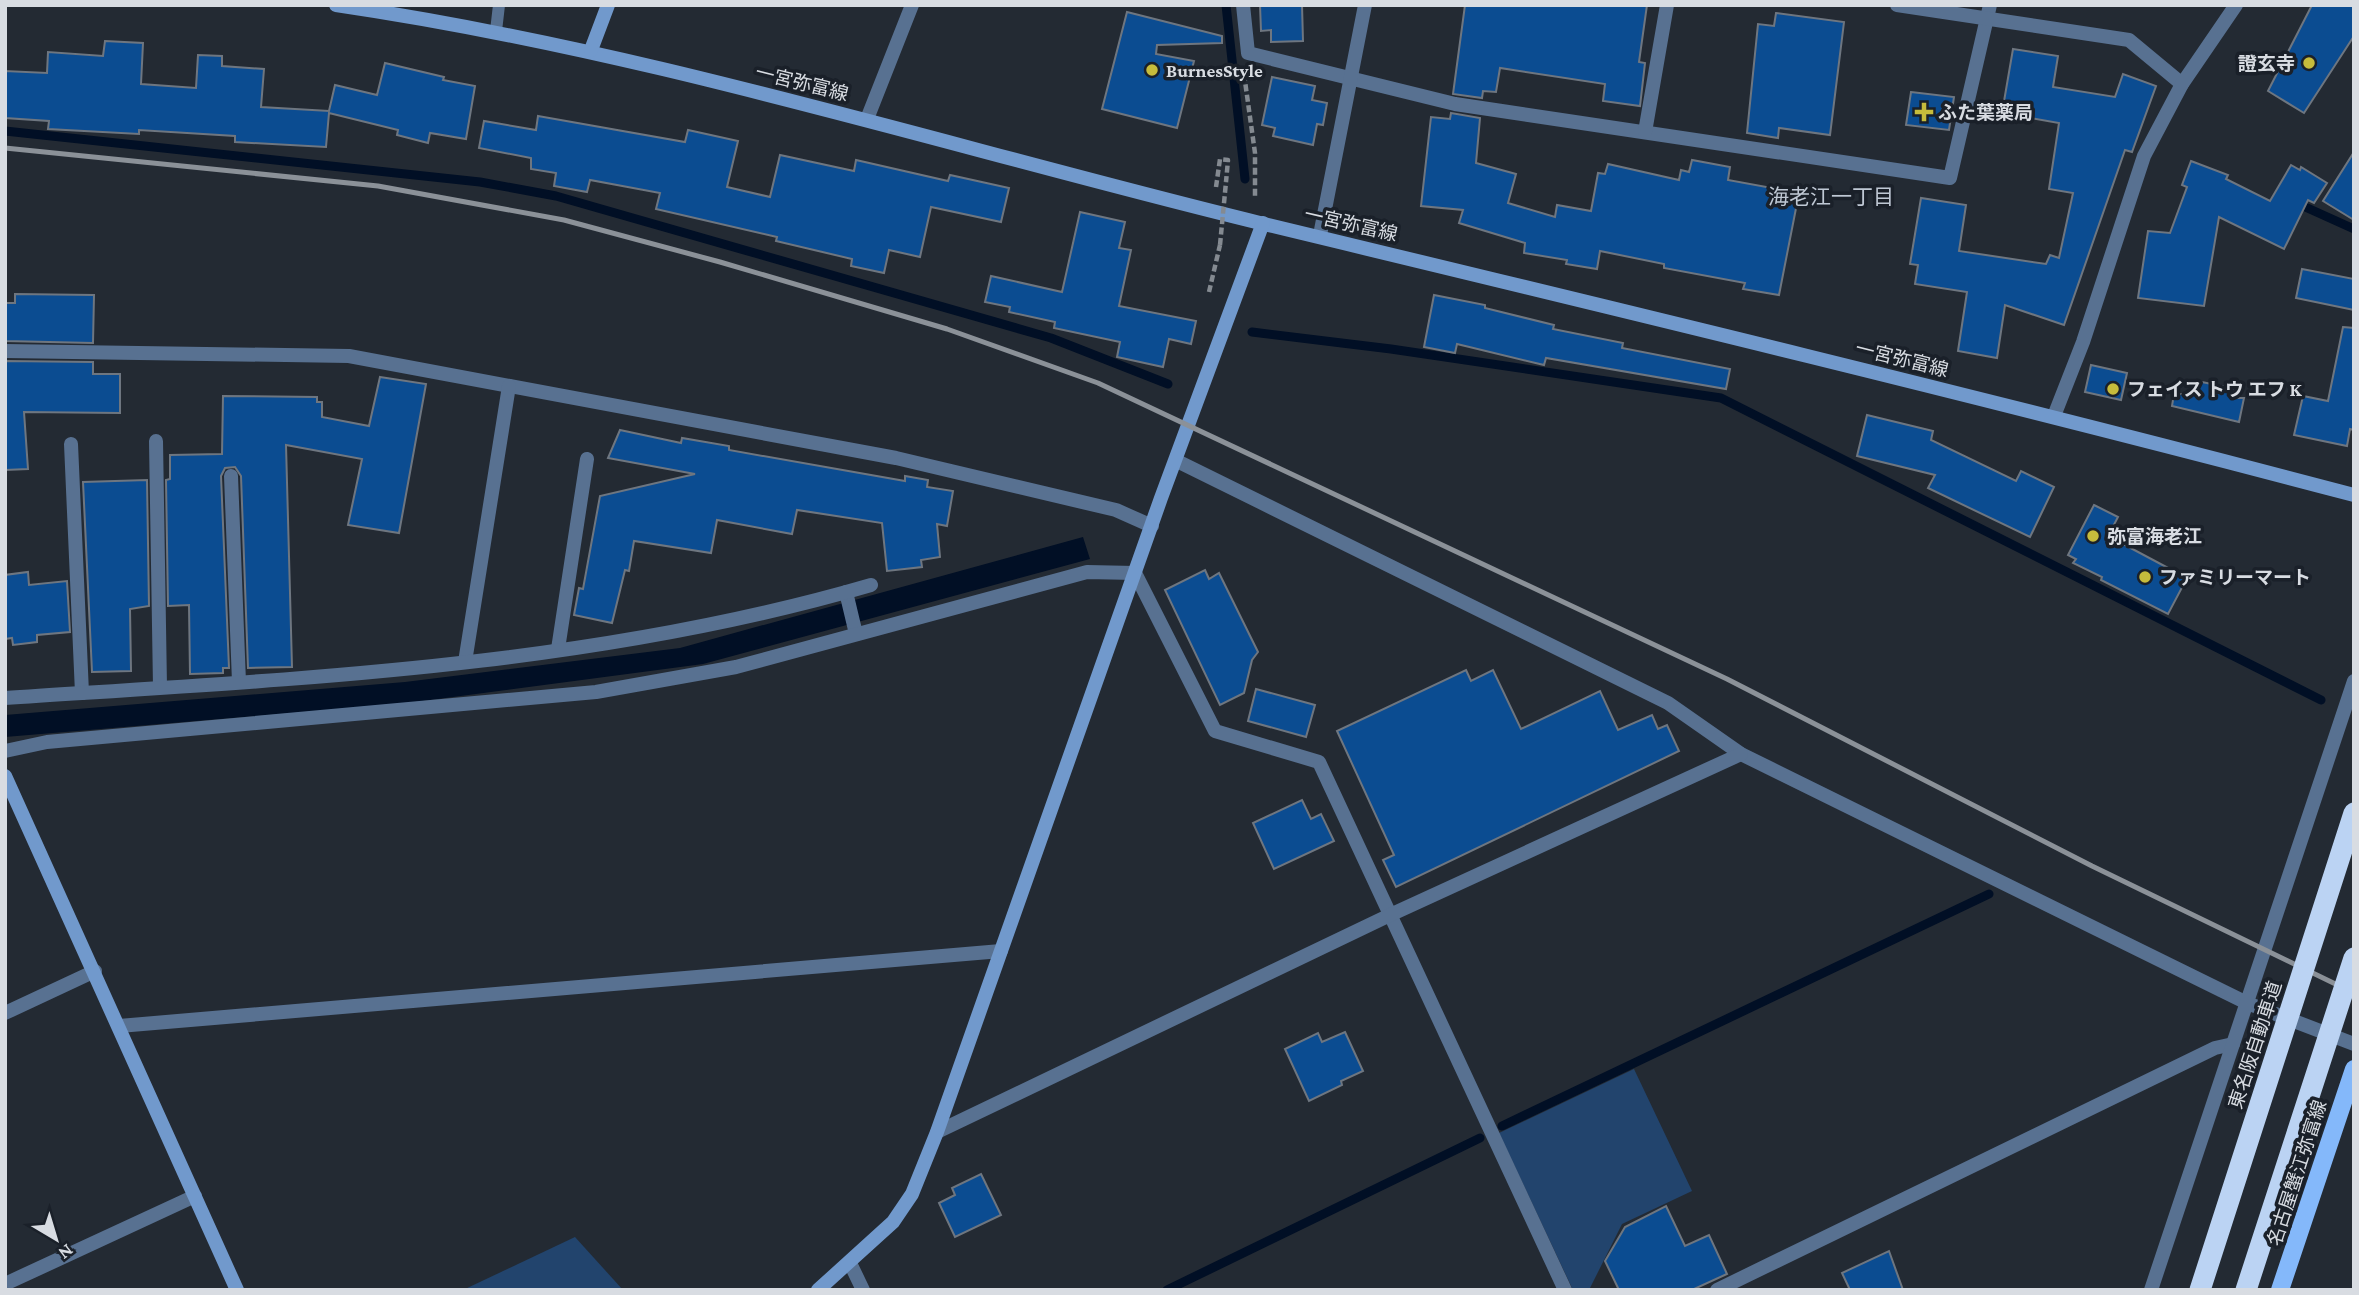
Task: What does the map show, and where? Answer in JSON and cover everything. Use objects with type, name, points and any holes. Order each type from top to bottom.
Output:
[{"type":"highway","name":"東名阪自動車道","points":[[2200,1290],[2354,813]]},
{"type":"highway","points":[[2246,1290],[2354,958]]},
{"type":"main road","name":"一宮弥富線","points":[[336,5],[591,50],[1263,223],[2054,416],[2354,495]]},
{"type":"main road","points":[[591,50],[608,5]]},
{"type":"main road","points":[[818,1290],[892,1222],[912,1194],[937,1132],[1152,526],[1263,223]]},
{"type":"main road","points":[[5,776],[237,1290]]},
{"type":"main road","name":"名古屋蟹江弥富線","points":[[2280,1290],[2354,1069]]},
{"type":"street","points":[[867,119],[912,5]]},
{"type":"street","points":[[1243,5],[1248,54],[1350,79],[1454,104],[1950,177],[1988,12]]},
{"type":"street","points":[[1320,235],[1365,5]]},
{"type":"street","points":[[1645,132],[1667,5]]},
{"type":"street","points":[[1897,5],[1988,12],[2129,40],[2182,84]]},
{"type":"street","points":[[2054,416],[2083,342],[2144,156],[2182,84],[2236,5]]},
{"type":"street","points":[[5,351],[349,356],[896,458],[1116,510],[1152,526]]},
{"type":"street","points":[[465,662],[509,386]]},
{"type":"street","points":[[156,441],[160,687]]},
{"type":"street","points":[[71,444],[82,693]]},
{"type":"street","points":[[558,649],[587,459]]},
{"type":"street","points":[[1177,461],[1668,702],[1741,754],[2247,1003],[2354,1044]]},
{"type":"street","points":[[231,477],[239,682]]},
{"type":"street","points":[[5,751],[47,743],[596,692],[736,667],[855,630],[1087,572],[1136,573],[1215,731],[1319,762],[1564,1290]]},
{"type":"street","points":[[5,698],[401,671],[688,631],[847,595],[870,585]]},
{"type":"street","points":[[847,595],[855,630]]},
{"type":"street","points":[[2151,1290],[2354,681]]},
{"type":"street","points":[[937,1132],[1390,915],[1741,754]]},
{"type":"street","points":[[119,1026],[1001,951]]},
{"type":"street","points":[[5,1013],[95,971]]},
{"type":"street","points":[[1717,1290],[2203,1054],[2233,1044]]},
{"type":"street","points":[[5,1283],[195,1196]]},
{"type":"street","points":[[850,1263],[863,1290]]},
{"type":"lane","points":[[496,32],[499,5]]},
{"type":"path","points":[[1248,54],[1242,63],[1255,153],[1255,198]]},
{"type":"path","points":[[1209,292],[1220,245],[1228,160],[1220,159],[1216,187]]},
{"type":"shaded area","points":[[1083,537],[1090,559],[703,664],[400,704],[5,737],[5,715],[405,682],[680,648]]},
{"type":"shaded area","points":[[1634,1069],[1692,1191],[1622,1224],[1589,1290],[1573,1290],[1499,1133]]},
{"type":"shaded area","points":[[575,1237],[623,1290],[463,1290]]},
{"type":"building","points":[[1260,5],[1302,5],[1303,41],[1271,42],[1271,30],[1261,31]]},
{"type":"building","points":[[1465,5],[1647,5],[1639,62],[1645,63],[1640,106],[1603,101],[1605,84],[1500,68],[1496,92],[1483,91],[1482,98],[1453,94]]},
{"type":"building","name":"證玄寺","points":[[2312,5],[2354,5],[2354,36],[2304,113],[2268,91]]},
{"type":"building","name":"BurnesStyle","points":[[1127,12],[1222,36],[1222,43],[1157,45],[1156,54],[1194,61],[1177,128],[1102,109]]},
{"type":"building","points":[[1776,13],[1844,22],[1830,135],[1779,128],[1778,138],[1747,133],[1758,24],[1774,26]]},
{"type":"building","points":[[105,41],[143,43],[141,84],[196,88],[198,55],[222,56],[222,66],[264,69],[261,107],[329,111],[335,85],[377,95],[385,63],[444,77],[443,80],[475,86],[466,139],[430,133],[428,143],[397,135],[398,130],[329,113],[326,147],[235,142],[235,136],[139,130],[139,134],[48,129],[49,121],[5,118],[5,71],[47,73],[48,52],[103,56]]},
{"type":"building","points":[[2013,49],[2058,56],[2053,87],[2115,97],[2123,74],[2156,86],[2132,152],[2125,150],[2064,325],[2005,305],[1997,358],[1958,351],[1967,292],[1915,284],[1918,265],[1910,264],[1921,198],[1966,205],[1959,251],[2046,264],[2050,255],[2059,258],[2073,193],[2049,189],[2059,123],[2002,113]]},
{"type":"building","points":[[1272,77],[1315,86],[1312,100],[1327,103],[1323,125],[1317,124],[1313,145],[1273,136],[1275,128],[1262,125]]},
{"type":"building","points":[[1911,92],[1954,97],[1949,130],[1906,125]]},
{"type":"building","points":[[1451,113],[1480,118],[1476,163],[1516,174],[1508,203],[1555,217],[1557,205],[1591,211],[1598,173],[1605,174],[1608,164],[1679,180],[1681,170],[1689,172],[1692,160],[1730,167],[1728,180],[1799,193],[1779,295],[1743,289],[1745,283],[1664,268],[1664,264],[1600,251],[1597,269],[1566,264],[1567,260],[1524,253],[1525,243],[1459,223],[1463,210],[1421,206],[1431,117],[1450,119]]},
{"type":"building","points":[[538,116],[685,142],[688,130],[738,141],[727,187],[770,197],[780,155],[854,171],[856,160],[948,181],[950,175],[1009,188],[1001,222],[931,207],[920,257],[889,250],[884,273],[851,266],[852,259],[776,241],[777,237],[656,209],[660,193],[590,180],[587,192],[554,186],[556,173],[531,169],[531,158],[479,148],[484,121],[536,130]]},
{"type":"building","points":[[2354,152],[2354,220],[2323,201]]},
{"type":"building","points":[[2191,161],[2228,175],[2226,179],[2270,201],[2291,165],[2300,170],[2301,167],[2327,183],[2314,203],[2308,200],[2284,249],[2219,217],[2204,306],[2138,298],[2148,231],[2170,233],[2187,187],[2182,185]]},
{"type":"building","points":[[1080,212],[1125,222],[1119,248],[1131,250],[1119,306],[1196,321],[1191,344],[1169,339],[1163,367],[1117,357],[1120,342],[1054,328],[1055,322],[1009,312],[1010,307],[985,302],[991,276],[1062,292]]},
{"type":"building","points":[[2302,269],[2354,279],[2354,310],[2296,298]]},
{"type":"building","points":[[15,294],[94,295],[93,343],[5,341],[5,303],[15,303]]},
{"type":"building","points":[[1434,295],[1485,305],[1485,308],[1554,325],[1553,329],[1623,343],[1622,348],[1730,369],[1726,389],[1546,358],[1544,365],[1457,344],[1455,353],[1424,347]]},
{"type":"building","points":[[2343,327],[2354,328],[2354,430],[2350,429],[2347,446],[2294,435],[2303,396],[2328,401]]},
{"type":"building","points":[[5,361],[93,362],[93,374],[120,374],[120,413],[24,412],[28,469],[5,470]]},
{"type":"building","points":[[2091,365],[2127,373],[2121,400],[2085,392]]},
{"type":"building","points":[[380,377],[426,384],[399,533],[348,525],[362,459],[286,445],[292,667],[248,668],[241,476],[235,467],[225,468],[221,476],[229,668],[223,668],[223,673],[190,674],[189,605],[168,606],[166,480],[170,479],[170,455],[222,454],[223,396],[317,397],[317,402],[322,402],[322,417],[369,426]]},
{"type":"building","points":[[2197,381],[2236,389],[2234,398],[2244,398],[2239,422],[2172,406],[2174,394],[2188,394]]},
{"type":"building","points":[[1867,415],[1933,431],[1931,440],[2016,481],[2021,471],[2054,487],[2030,537],[1928,488],[1935,475],[1857,456]]},
{"type":"building","points":[[620,430],[681,443],[682,438],[729,446],[729,450],[905,481],[905,476],[928,480],[927,487],[953,491],[947,526],[937,524],[940,557],[921,560],[922,567],[887,571],[882,523],[797,510],[792,534],[717,520],[711,553],[634,541],[629,571],[625,570],[612,623],[574,615],[579,588],[583,589],[600,496],[695,474],[608,458]]},
{"type":"building","points":[[147,480],[149,606],[130,609],[131,671],[92,672],[83,482]]},
{"type":"building","points":[[2094,505],[2118,517],[2108,536],[2187,578],[2168,614],[2073,563],[2076,559],[2068,555]]},
{"type":"building","points":[[1205,570],[1209,579],[1219,573],[1258,652],[1252,660],[1244,693],[1220,705],[1165,590]]},
{"type":"building","points":[[28,572],[29,585],[67,581],[70,632],[37,635],[37,642],[13,645],[12,638],[5,639],[5,575]]},
{"type":"building","points":[[1466,670],[1471,681],[1493,670],[1521,729],[1600,691],[1618,730],[1652,715],[1658,729],[1667,725],[1679,751],[1396,887],[1383,860],[1394,855],[1337,731]]},
{"type":"building","points":[[1256,689],[1315,705],[1306,737],[1248,721]]},
{"type":"building","points":[[1302,800],[1311,819],[1321,814],[1334,841],[1274,869],[1253,823]]},
{"type":"building","points":[[1345,1032],[1363,1071],[1309,1101],[1285,1049],[1318,1033],[1322,1042]]},
{"type":"building","points":[[981,1174],[1001,1215],[955,1237],[939,1203],[955,1195],[952,1188]]},
{"type":"building","points":[[1666,1206],[1685,1246],[1709,1235],[1727,1274],[1692,1290],[1619,1290],[1605,1261],[1625,1227]]},
{"type":"building","points":[[1889,1251],[1903,1290],[1850,1290],[1842,1273]]},
{"type":"waterway","points":[[1226,5],[1245,179]]},
{"type":"waterway","points":[[5,131],[480,182],[556,196],[1051,338],[1168,384]]},
{"type":"waterway","points":[[2303,206],[2354,229]]},
{"type":"waterway","points":[[1252,332],[1391,349],[1721,398],[2321,700]]},
{"type":"waterway","points":[[1502,1126],[1989,894]]},
{"type":"waterway","points":[[1167,1290],[1480,1138]]},
{"type":"railway","points":[[5,148],[378,186],[564,220],[720,262],[947,329],[1098,383],[1727,679],[2092,866],[2354,993]]},
{"type":"place","name":"證玄寺","points":[[2309,63]]},
{"type":"place","name":"BurnesStyle","points":[[1152,70]]},
{"type":"place","name":"ふた葉薬局","points":[[1924,112]]},
{"type":"place","name":"フェイス トウ エフ K","points":[[2113,389]]},
{"type":"place","name":"弥富海老江","points":[[2093,536]]},
{"type":"place","name":"ファミリーマート","points":[[2145,577]]},
{"type":"district","name":"海老江一丁目","points":[[1831,197]]}]
